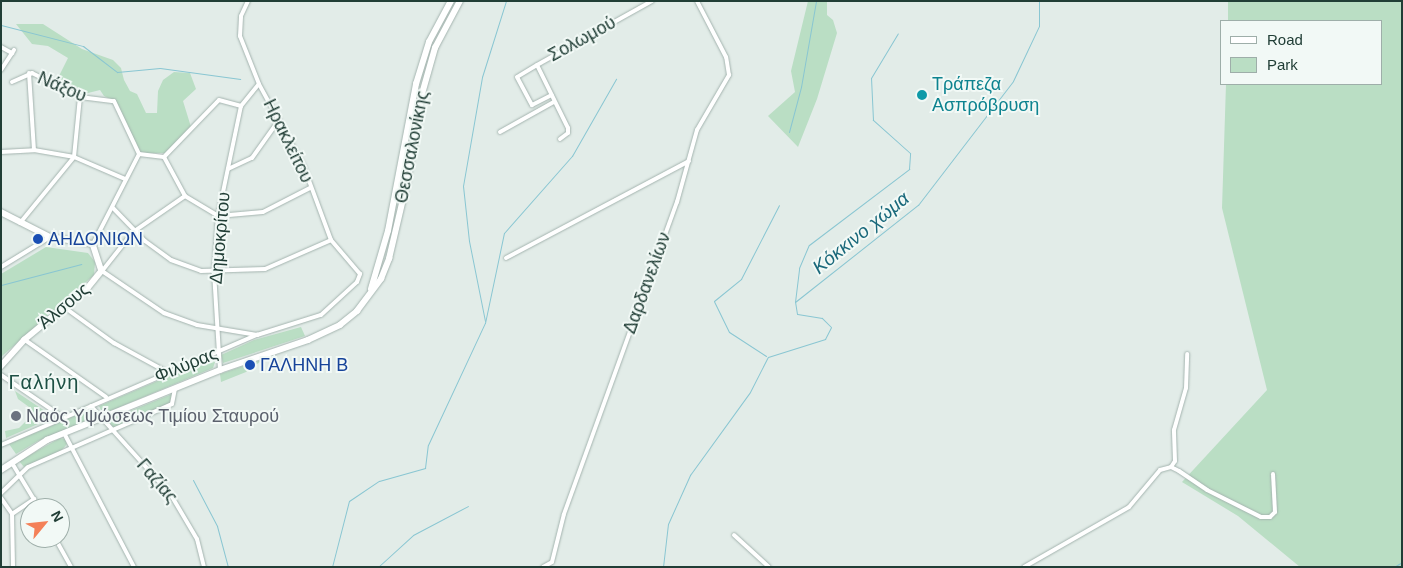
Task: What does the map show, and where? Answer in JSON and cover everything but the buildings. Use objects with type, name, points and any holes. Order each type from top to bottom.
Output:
[{"type":"main road","name":"Θεσσαλονίκης","points":[[370,293],[388,231],[416,84],[430,42],[451,1]]},
{"type":"main road","name":"Θεσσαλονίκης","points":[[1,470],[34,446],[220,370],[308,340],[340,325],[357,311],[381,279],[389,259],[429,68],[444,30],[460,1]]},
{"type":"main road","points":[[1,212],[50,238],[93,244]]},
{"type":"main road","name":"Άλσους","points":[[1,367],[25,340],[88,288],[102,271],[93,244]]},
{"type":"street","name":"Ηρακλείτου","points":[[248,1],[239,30],[259,84],[280,120],[331,240],[360,274]]},
{"type":"street","name":"Σολωμού","points":[[560,139],[568,134],[568,128],[536,65],[652,1]]},
{"type":"street","name":"Δαρδανελίων","points":[[543,567],[552,562],[564,514],[689,161],[697,130],[725,83],[730,67],[697,1]]},
{"type":"street","points":[[1,47],[13,51],[1,70]]},
{"type":"street","points":[[536,65],[518,77],[532,105],[552,96]]},
{"type":"street","points":[[29,73],[34,150]]},
{"type":"street","name":"Νάξου","points":[[12,82],[29,73],[80,97],[114,101],[139,154]]},
{"type":"street","name":"Δημοκρίτου","points":[[220,370],[217,353],[214,273],[218,216],[241,106],[259,84]]},
{"type":"street","points":[[20,223],[74,157],[80,97]]},
{"type":"street","points":[[164,157],[219,100],[241,106]]},
{"type":"street","points":[[500,132],[554,102]]},
{"type":"street","points":[[228,169],[252,158],[280,120]]},
{"type":"street","points":[[1,152],[34,150],[74,157],[125,179]]},
{"type":"street","points":[[93,244],[139,154],[164,157]]},
{"type":"street","points":[[164,157],[185,196],[218,216],[263,212],[310,188]]},
{"type":"street","points":[[506,258],[689,161]]},
{"type":"street","points":[[185,196],[133,232],[102,271],[164,313],[216,329],[257,335]]},
{"type":"street","points":[[113,208],[133,232],[171,260],[187,268],[214,273],[272,267],[331,240]]},
{"type":"street","points":[[1,267],[50,238]]},
{"type":"street","name":"Φιλύρας","points":[[1,445],[92,406],[106,397],[257,335],[289,328],[321,315],[341,300],[360,274]]},
{"type":"street","points":[[64,307],[114,343],[167,372]]},
{"type":"street","points":[[25,340],[106,397]]},
{"type":"street","points":[[1024,567],[1129,507],[1153,476],[1171,468],[1175,461],[1174,430],[1186,388],[1187,354]]},
{"type":"street","points":[[1,376],[64,418]]},
{"type":"street","points":[[1,493],[28,467],[172,404],[175,388]]},
{"type":"street","name":"Γαζίας","points":[[92,406],[101,419],[171,495],[197,539],[203,566]]},
{"type":"street","points":[[64,434],[134,567]]},
{"type":"street","points":[[11,461],[33,498]]},
{"type":"street","points":[[1171,468],[1261,517],[1270,517],[1275,512],[1273,474]]},
{"type":"street","points":[[1,498],[12,514],[13,567]]},
{"type":"street","points":[[12,514],[20,509]]},
{"type":"street","points":[[734,535],[769,567]]},
{"type":"street","points":[[61,548],[71,567]]},
{"type":"green space","points":[[808,1],[827,1],[827,15],[833,20],[837,33],[817,99],[798,147],[768,116],[795,92],[791,71]]},
{"type":"green space","points":[[1228,1],[1402,1],[1402,567],[1300,567],[1238,516],[1182,482],[1267,390],[1222,208],[1226,85],[1383,85],[1383,20],[1228,20]]},
{"type":"green space","points":[[16,24],[43,24],[82,49],[113,60],[121,68],[124,80],[130,91],[137,94],[146,113],[157,113],[158,91],[163,80],[174,72],[190,73],[196,89],[183,101],[191,127],[170,153],[138,153],[116,102],[104,96],[100,90],[72,97],[54,86],[68,58],[48,46],[32,44]]},
{"type":"green space","points":[[46,247],[88,253],[95,262],[94,275],[1,357],[1,274]]},
{"type":"green space","points":[[301,327],[305,336],[223,363],[221,355],[254,340]]},
{"type":"green space","points":[[209,359],[215,362],[213,368],[103,414],[99,406]]},
{"type":"green space","points":[[264,359],[246,372],[221,382],[220,374]]},
{"type":"green space","points":[[15,391],[54,417],[6,438],[5,431],[19,428],[28,419],[29,407],[18,399]]},
{"type":"green space","points":[[172,394],[170,403],[113,428],[108,420]]},
{"type":"green space","points":[[88,410],[94,413],[92,419],[38,441],[16,454],[9,444]]},
{"type":"green space","points":[[60,438],[65,439],[67,444],[61,451],[24,467],[19,461]]},
{"type":"waterway","points":[[485,321],[469,241],[463,186],[482,77],[506,1]]},
{"type":"waterway","name":"Κόκκινο χώμα","points":[[789,132],[801,87],[816,1]]},
{"type":"waterway","name":"Κόκκινο χώμα","points":[[663,567],[668,524],[690,475],[750,392],[768,357],[825,339],[831,327],[822,318],[797,314],[795,302],[918,205],[1013,81],[1039,26],[1039,1]]},
{"type":"waterway","points":[[1,25],[83,46],[117,72],[160,68],[240,79]]},
{"type":"waterway","name":"Κόκκινο χώμα","points":[[795,302],[799,268],[809,245],[909,169],[910,153],[873,120],[871,78],[898,33]]},
{"type":"waterway","points":[[332,567],[349,501],[379,481],[425,468],[428,445],[485,323],[504,233],[572,156],[616,79]]},
{"type":"waterway","name":"Κόκκινο χώμα","points":[[766,356],[729,332],[714,301],[741,279],[779,205]]},
{"type":"waterway","points":[[1,285],[81,264]]},
{"type":"waterway","points":[[193,480],[217,526],[228,567]]},
{"type":"waterway","points":[[378,567],[413,535],[468,506]]},
{"type":"waterway","points":[[1394,567],[1402,562]]},
{"type":"place","name":"Τράπεζα Ασπρόβρυση","points":[[922,95]]},
{"type":"place","name":"ΑΗΔΟΝΙΩΝ","points":[[38,239]]},
{"type":"place","name":"ΓΑΛΗΝΗ Β","points":[[250,365]]},
{"type":"place","name":"Ναός Υψώσεως Τιμίου Σταυρού","points":[[16,416]]},
{"type":"district","name":"Γαλήνη","points":[[44,382]]}]
